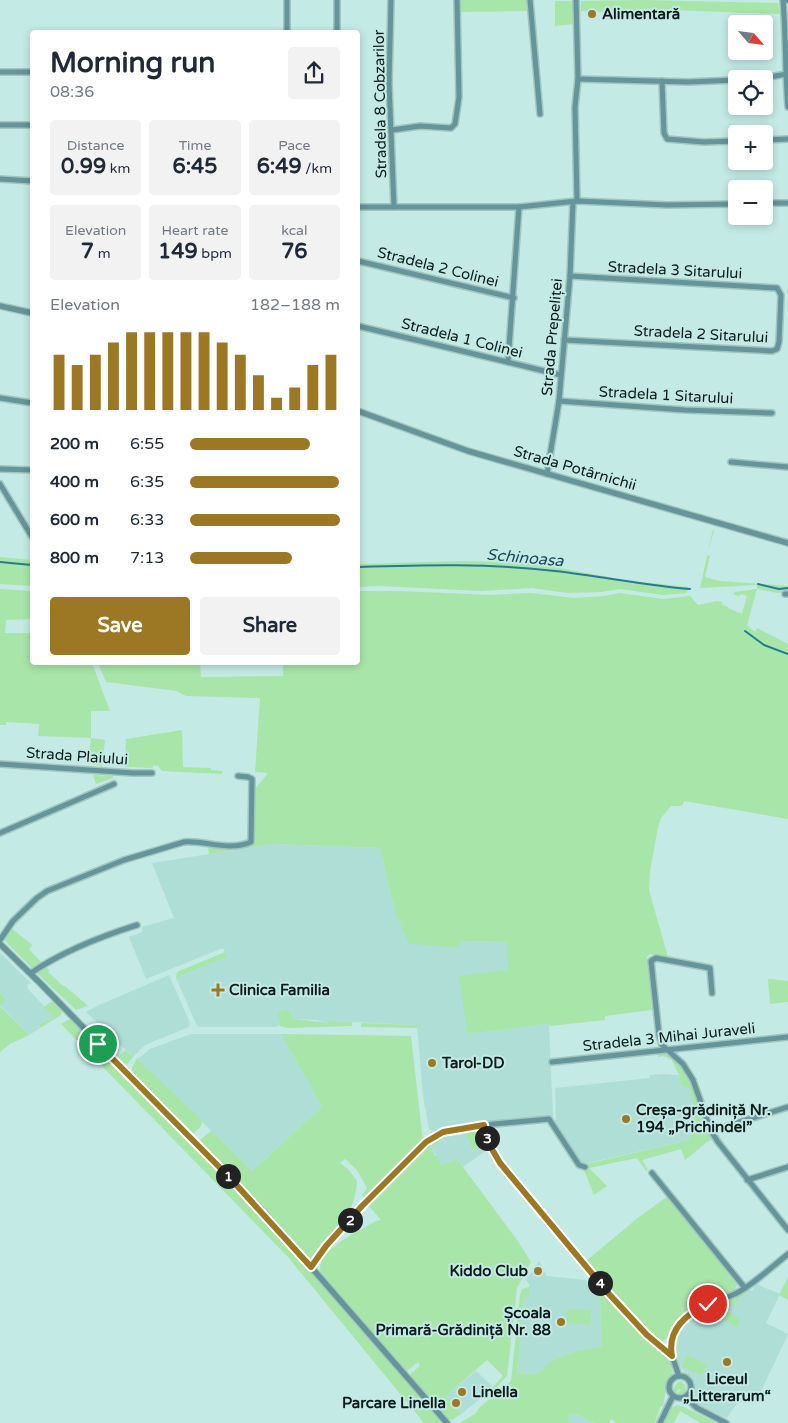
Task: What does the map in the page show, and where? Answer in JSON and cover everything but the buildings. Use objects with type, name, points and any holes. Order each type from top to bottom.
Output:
[{"type":"street","points":[[287,0],[287,30]]},
{"type":"street","points":[[337,0],[337,30]]},
{"type":"street","name":"Stradela 8 Cobzarilor","points":[[391,0],[389,82],[394,207]]},
{"type":"street","points":[[392,130],[420,126],[451,128],[455,124],[459,97],[457,0]]},
{"type":"street","points":[[530,0],[540,114]]},
{"type":"street","name":"Strada Prepeliței","points":[[547,474],[559,401],[575,202],[575,107],[578,80],[576,0]]},
{"type":"street","points":[[785,0],[788,107]]},
{"type":"street","points":[[0,72],[30,72]]},
{"type":"street","points":[[773,76],[787,74]]},
{"type":"street","points":[[578,80],[688,82],[728,80]]},
{"type":"street","points":[[662,81],[664,134],[668,139],[704,142],[728,141]]},
{"type":"street","points":[[0,125],[30,125]]},
{"type":"street","points":[[773,140],[788,139]]},
{"type":"street","points":[[0,179],[30,181]]},
{"type":"street","points":[[360,207],[519,207],[575,202],[667,205],[728,204]]},
{"type":"street","points":[[773,204],[788,203]]},
{"type":"street","points":[[508,362],[519,207]]},
{"type":"street","name":"Stradela 2 Colinei","points":[[360,261],[514,298]]},
{"type":"street","name":"Stradela 3 Sitarului","points":[[570,276],[779,290]]},
{"type":"street","name":"Stradela 2 Sitarului","points":[[564,340],[772,352],[777,349],[779,342],[782,295],[779,290]]},
{"type":"street","points":[[0,306],[30,313]]},
{"type":"street","name":"Stradela 1 Colinei","points":[[360,326],[561,375]]},
{"type":"street","points":[[0,398],[30,404]]},
{"type":"street","name":"Stradela 1 Sitarului","points":[[559,401],[685,410],[772,413]]},
{"type":"street","name":"Strada Potârnichii","points":[[360,412],[468,450],[788,543]]},
{"type":"street","points":[[731,462],[788,467]]},
{"type":"street","points":[[0,469],[30,470]]},
{"type":"street","points":[[0,484],[30,534]]},
{"type":"street","name":"Strada Plaiului","points":[[0,764],[152,773]]},
{"type":"street","points":[[0,940],[13,921],[41,895],[62,884],[124,860],[184,842],[193,841],[218,846],[233,846],[251,842],[252,779],[250,777],[238,776]]},
{"type":"street","points":[[0,833],[114,784]]},
{"type":"street","points":[[31,974],[83,944],[136,925]]},
{"type":"street","points":[[0,944],[230,1178],[311,1267],[447,1423]]},
{"type":"street","points":[[712,993],[710,968],[656,958],[652,960],[650,965],[662,1045],[683,1064],[693,1080],[711,1131],[747,1180],[788,1230]]},
{"type":"street","name":"Stradela 3 Mihai Juraveli","points":[[552,1062],[788,1037]]},
{"type":"street","points":[[711,1131],[788,1107]]},
{"type":"street","points":[[311,1267],[326,1246],[362,1206],[426,1142],[443,1132],[484,1125],[549,1119],[579,1165],[585,1167]]},
{"type":"street","points":[[484,1125],[489,1144],[500,1163],[609,1294],[647,1335],[672,1356]]},
{"type":"street","points":[[747,1180],[788,1167]]},
{"type":"street","points":[[652,1173],[744,1288]]},
{"type":"street","points":[[679,1376],[670,1348],[673,1333],[686,1316],[696,1309],[733,1295],[788,1254]]},
{"type":"street","points":[[679,1376],[686,1378],[690,1384],[690,1391],[685,1397],[679,1398],[669,1391],[669,1384],[673,1378],[679,1376]]},
{"type":"street","points":[[660,1423],[674,1396]]},
{"type":"street","points":[[685,1397],[697,1408],[726,1423]]},
{"type":"shaded area","points":[[274,844],[380,848],[395,912],[463,941],[508,942],[509,970],[467,1034],[549,1024],[553,1116],[478,1122],[473,1125],[432,1131],[429,1129],[423,1096],[417,1025],[330,1021],[330,1023],[294,1019],[291,1016],[276,1027],[197,1026],[176,978],[227,957],[223,948],[146,979],[129,937],[142,932],[142,927],[174,918],[152,863]]},
{"type":"shaded area","points":[[0,953],[31,983],[27,985],[28,989],[54,1017],[39,1024],[40,1028],[29,1035],[0,1005],[6,999],[0,993]]},
{"type":"shaded area","points":[[169,975],[190,1023],[189,1027],[145,1045],[133,1057],[86,1012],[97,1006]]},
{"type":"shaded area","points":[[191,1034],[281,1034],[322,1107],[252,1171],[138,1059],[150,1049]]},
{"type":"shaded area","name":"Creșa-grădiniță Nr. 194 „Prichindel”","points":[[650,1075],[679,1075],[681,1085],[690,1089],[697,1128],[686,1141],[583,1164],[554,1122],[556,1120],[555,1088],[650,1078]]},
{"type":"shaded area","points":[[465,1131],[472,1151],[483,1143],[487,1150],[463,1167],[457,1159],[441,1165],[431,1146],[439,1143],[438,1137],[447,1133]]},
{"type":"shaded area","name":"Școala Primară-Grădiniță Nr. 88","points":[[539,1261],[547,1276],[585,1280],[594,1289],[600,1298],[602,1346],[577,1351],[550,1361],[538,1374],[517,1373],[524,1297],[529,1297],[529,1284],[526,1280]]},
{"type":"shaded area","name":"Liceul „Litterarum“","points":[[756,1284],[780,1294],[766,1323],[788,1334],[757,1400],[737,1403],[727,1418],[696,1404],[692,1397],[695,1382],[681,1368],[676,1348],[682,1326],[698,1314],[724,1303],[731,1306],[749,1290],[752,1291]]},
{"type":"shaded area","points":[[476,1371],[494,1388],[461,1414],[446,1396]]},
{"type":"shaded area","points":[[578,1414],[594,1423],[569,1423],[567,1415]]},
{"type":"green space","points":[[460,0],[526,0],[527,11],[461,12]]},
{"type":"green space","points":[[641,0],[778,3],[780,14],[645,9],[645,13],[581,11],[581,1]]},
{"type":"green space","points":[[555,1],[573,1],[574,24],[555,26]]},
{"type":"green space","points":[[713,529],[714,531],[708,551]]},
{"type":"green space","points":[[707,555],[710,556],[705,577],[720,581],[788,586],[788,592],[778,593],[757,589],[757,585],[700,588]]},
{"type":"green space","points":[[0,557],[30,560],[30,586],[0,584]]},
{"type":"green space","points":[[463,561],[522,563],[625,580],[688,587],[687,593],[663,595],[620,589],[601,592],[568,593],[532,588],[481,591],[380,586],[360,587],[360,564]]},
{"type":"green space","points":[[0,589],[30,591],[30,619],[6,620],[5,633],[30,633],[30,665],[93,665],[110,711],[91,711],[91,738],[38,736],[39,724],[6,722],[6,725],[0,725]]},
{"type":"green space","points":[[757,589],[747,625],[755,632],[757,628],[788,644],[788,819],[684,801],[682,806],[671,806],[661,818],[658,827],[650,871],[649,890],[668,957],[650,954],[647,957],[652,1010],[605,1016],[605,1020],[550,1026],[549,1024],[467,1034],[459,976],[508,970],[507,942],[463,941],[457,947],[409,944],[395,912],[380,848],[274,844],[209,854],[208,847],[231,849],[253,845],[255,789],[268,773],[255,772],[260,698],[186,696],[177,691],[106,682],[99,665],[200,665],[201,677],[283,676],[283,665],[360,665],[360,591],[490,595],[531,593],[575,598],[620,593],[663,599],[690,596],[698,605],[717,601],[722,602],[722,605],[742,614],[747,596],[741,594],[740,596],[734,595],[734,592]]},
{"type":"green space","points":[[182,730],[183,767],[211,768],[211,770],[222,771],[222,774],[162,771],[158,766],[154,765],[152,768],[125,767],[126,739]]},
{"type":"green space","points":[[91,738],[105,740],[102,766],[88,763]]},
{"type":"green space","points":[[93,775],[113,776],[113,778],[96,784]]},
{"type":"green space","points":[[10,927],[32,945],[29,949],[41,962],[32,968],[7,943],[5,935]]},
{"type":"green space","points":[[225,952],[227,957],[176,978],[177,972]]},
{"type":"green space","points":[[46,967],[50,971],[48,972],[63,986],[88,1006],[76,1010],[37,973]]},
{"type":"green space","points":[[768,979],[788,981],[788,1002],[770,1004]]},
{"type":"green space","points":[[0,993],[6,999],[0,1006]]},
{"type":"green space","points":[[53,1002],[62,1011],[61,1015],[40,1028],[39,1024],[54,1017],[44,1007]]},
{"type":"green space","points":[[0,1006],[29,1035],[10,1044],[0,1052]]},
{"type":"green space","points":[[288,1010],[294,1019],[329,1023],[330,1021],[352,1022],[352,1026],[287,1028],[279,1026],[277,1013]]},
{"type":"green space","points":[[70,1019],[260,1214],[443,1423],[424,1423],[288,1257],[61,1024]]},
{"type":"green space","points":[[361,1023],[417,1025],[417,1028],[361,1027]]},
{"type":"green space","points":[[281,1034],[411,1036],[423,1142],[386,1175],[364,1200],[362,1195],[367,1188],[357,1170],[345,1159],[340,1163],[348,1169],[357,1181],[352,1204],[336,1233],[314,1259],[310,1260],[259,1203],[199,1141],[212,1131],[252,1171],[322,1107]]},
{"type":"green space","points":[[125,1050],[133,1057],[127,1064],[123,1064],[117,1058]]},
{"type":"green space","points":[[664,1053],[682,1068],[689,1079],[712,1140],[685,1160],[681,1149],[642,1160],[648,1170],[646,1171],[637,1158],[589,1168],[607,1186],[594,1195],[584,1170],[588,1168],[586,1164],[686,1141],[697,1129],[690,1089],[681,1085],[679,1075],[672,1060],[663,1056],[658,1057],[658,1054]]},
{"type":"green space","points":[[137,1058],[202,1121],[201,1126],[192,1135],[133,1074],[132,1068]]},
{"type":"green space","points":[[478,1128],[483,1143],[472,1151],[465,1131]]},
{"type":"green space","points":[[438,1137],[439,1143],[431,1146],[441,1165],[457,1159],[531,1262],[517,1288],[507,1376],[493,1389],[503,1376],[487,1360],[446,1396],[461,1414],[452,1420],[448,1419],[411,1377],[411,1373],[420,1366],[418,1362],[407,1371],[321,1273],[320,1265],[330,1250],[350,1236],[381,1220],[368,1205],[428,1142]]},
{"type":"green space","points":[[668,1196],[737,1285],[735,1291],[704,1301],[683,1313],[675,1322],[666,1339],[660,1344],[621,1304],[586,1261],[639,1217]]},
{"type":"green space","points":[[788,1277],[788,1300],[779,1295]]},
{"type":"green space","points":[[599,1286],[667,1357],[671,1364],[673,1376],[667,1384],[663,1406],[660,1407],[655,1423],[617,1423],[611,1419],[609,1423],[594,1423],[578,1414],[567,1415],[569,1423],[459,1423],[475,1414],[480,1407],[511,1381],[522,1289],[529,1287],[529,1298],[524,1297],[517,1373],[538,1374],[550,1361],[577,1351],[602,1346],[600,1298],[594,1289]]},
{"type":"green space","points":[[749,1290],[731,1306],[724,1303],[698,1314],[682,1326],[676,1348],[681,1368],[673,1348],[674,1340],[682,1325],[698,1312]]},
{"type":"green space","points":[[567,1309],[591,1310],[590,1324],[566,1323]]},
{"type":"green space","points":[[722,1309],[741,1319],[737,1327],[718,1317]]},
{"type":"green space","points":[[687,1355],[707,1364],[702,1375],[682,1367]]},
{"type":"green space","points":[[681,1381],[685,1385],[686,1390],[683,1396],[675,1396],[681,1390],[679,1389],[675,1395],[673,1390],[677,1383]]},
{"type":"green space","points":[[677,1405],[716,1423],[701,1423],[680,1411],[674,1423],[662,1423],[669,1409]]},
{"type":"waterway","name":"Schinoasa","points":[[0,562],[30,565]]},
{"type":"waterway","name":"Schinoasa","points":[[360,567],[431,565],[530,568],[690,589]]},
{"type":"waterway","name":"Schinoasa","points":[[758,584],[779,589],[788,588]]},
{"type":"waterway","points":[[745,631],[764,645],[788,654]]},
{"type":"place","name":"Alimentară","points":[[592,14]]},
{"type":"place","name":"Clinica Familia","points":[[218,990]]},
{"type":"place","name":"Tarol-DD","points":[[432,1063]]},
{"type":"place","name":"Creșa-grădiniță Nr. 194 „Prichindel”","points":[[626,1119]]},
{"type":"place","name":"Kiddo Club","points":[[538,1271]]},
{"type":"place","name":"Școala Primară-Grădiniță Nr. 88","points":[[561,1322]]},
{"type":"place","name":"Liceul „Litterarum“","points":[[727,1362]]},
{"type":"place","name":"Linella","points":[[462,1392]]},
{"type":"place","name":"Parcare Linella","points":[[456,1403]]},
{"type":"route","points":[[98,1044],[263,1212],[311,1267],[326,1246],[362,1206],[426,1142],[443,1132],[484,1125],[487,1140],[500,1163],[609,1294],[647,1335],[672,1356],[671,1340],[677,1327],[686,1316],[708,1304]]}]
